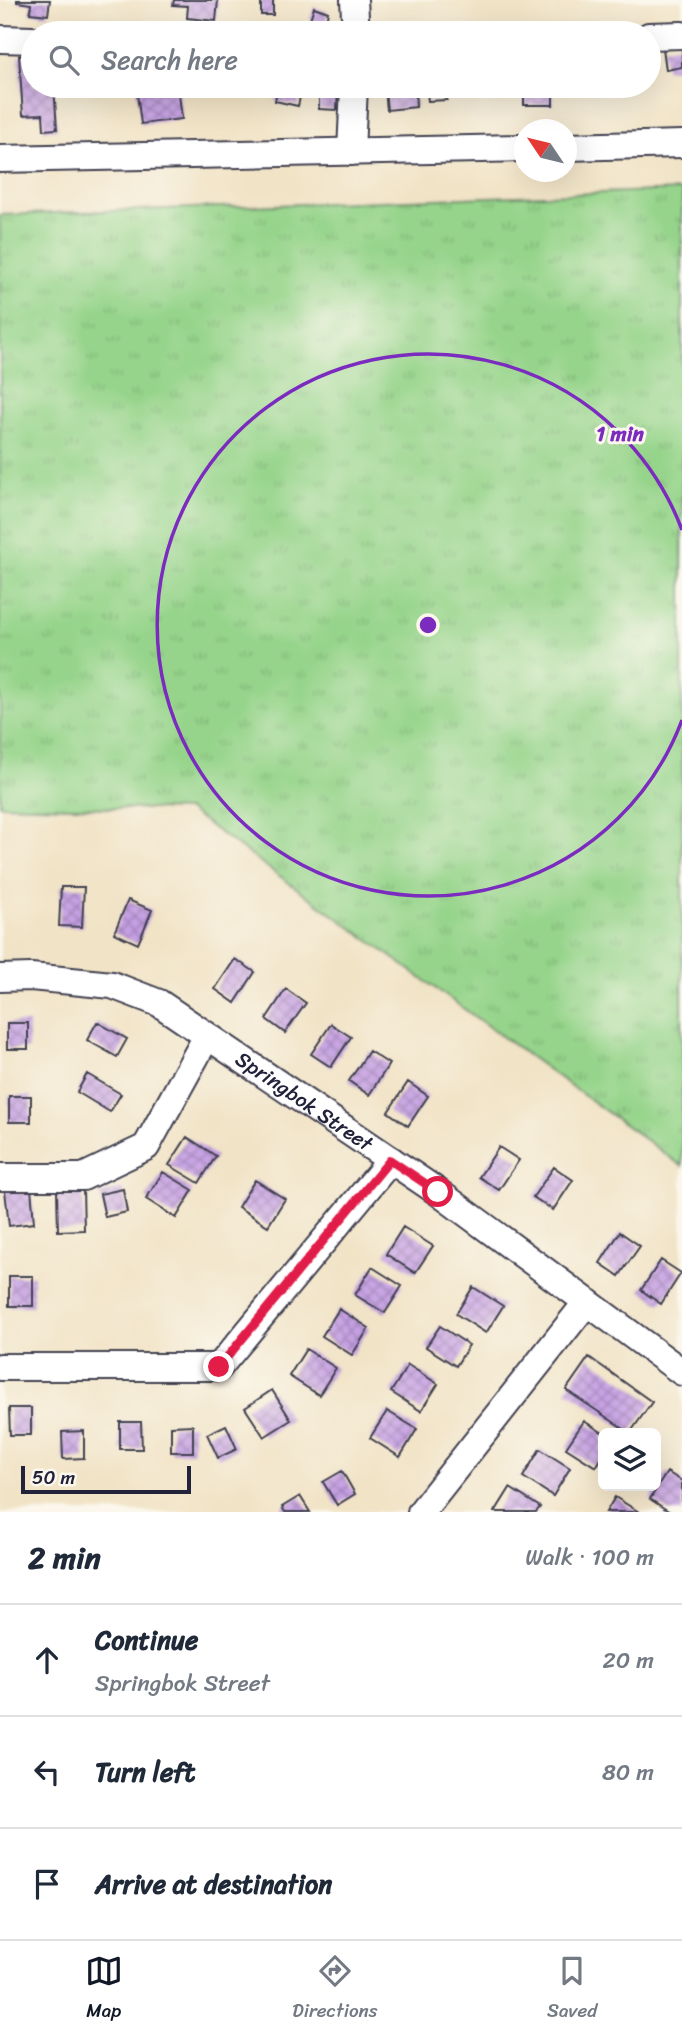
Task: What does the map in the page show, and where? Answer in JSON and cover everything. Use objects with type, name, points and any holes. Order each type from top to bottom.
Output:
[{"type":"street","points":[[354,0],[355,21]]},
{"type":"street","points":[[661,36],[682,35]]},
{"type":"street","points":[[0,39],[21,40]]},
{"type":"street","points":[[351,152],[353,98]]},
{"type":"street","points":[[577,147],[682,144]]},
{"type":"street","points":[[0,159],[514,148]]},
{"type":"street","name":"Springbok Street","points":[[0,978],[31,977],[112,985],[159,1003],[438,1192],[682,1372]]},
{"type":"street","points":[[0,1177],[83,1177],[146,1147],[207,1036]]},
{"type":"street","points":[[0,1367],[219,1367],[390,1160]]},
{"type":"street","points":[[421,1512],[587,1301]]},
{"type":"green space","points":[[682,190],[682,1166],[188,810],[0,805],[0,215]]},
{"type":"building","points":[[17,0],[50,0],[48,15],[30,13],[31,4]]},
{"type":"building","points":[[174,0],[218,0],[216,21],[187,18],[188,6],[173,5]]},
{"type":"building","points":[[261,0],[273,0],[273,15],[261,15]]},
{"type":"building","points":[[314,7],[328,12],[326,21],[310,19]]},
{"type":"building","points":[[682,45],[682,67],[666,70],[663,48]]},
{"type":"building","points":[[22,98],[55,98],[57,129],[44,130],[43,114],[23,115]]},
{"type":"building","points":[[138,98],[179,98],[182,119],[141,124]]},
{"type":"building","points":[[276,98],[300,98],[298,106],[275,101]]},
{"type":"building","points":[[319,98],[338,98],[337,110],[319,109]]},
{"type":"building","points":[[386,98],[416,98],[416,107],[387,110]]},
{"type":"building","points":[[428,98],[447,98],[447,100],[428,101]]},
{"type":"building","points":[[524,98],[553,98],[553,105],[524,105]]},
{"type":"building","points":[[61,887],[84,887],[82,927],[59,926]]},
{"type":"building","points":[[128,900],[152,910],[138,944],[114,933]]},
{"type":"building","points":[[235,959],[255,972],[235,1003],[215,989]]},
{"type":"building","points":[[286,989],[306,1003],[285,1033],[266,1019]]},
{"type":"building","points":[[97,1022],[127,1039],[117,1057],[87,1040]]},
{"type":"building","points":[[7,1023],[28,1023],[28,1049],[7,1049]]},
{"type":"building","points":[[331,1024],[351,1037],[331,1067],[311,1054]]},
{"type":"building","points":[[369,1051],[389,1064],[369,1095],[349,1081]]},
{"type":"building","points":[[87,1074],[121,1094],[110,1112],[77,1092]]},
{"type":"building","points":[[408,1082],[428,1096],[408,1126],[388,1112]]},
{"type":"building","points":[[9,1096],[31,1096],[31,1122],[9,1122]]},
{"type":"building","points":[[187,1137],[216,1156],[199,1183],[169,1165]]},
{"type":"building","points":[[499,1147],[519,1160],[499,1190],[479,1177]]},
{"type":"building","points":[[554,1167],[573,1180],[553,1210],[533,1197]]},
{"type":"building","points":[[163,1172],[193,1190],[176,1218],[146,1199]]},
{"type":"building","points":[[255,1180],[285,1199],[268,1226],[238,1207]]},
{"type":"building","points":[[31,1188],[34,1223],[9,1226],[5,1190]]},
{"type":"building","points":[[83,1189],[84,1230],[58,1231],[57,1190]]},
{"type":"building","points":[[123,1189],[127,1212],[105,1217],[100,1194]]},
{"type":"building","points":[[403,1227],[433,1246],[415,1273],[386,1254]]},
{"type":"building","points":[[620,1232],[640,1246],[619,1276],[600,1263]]},
{"type":"building","points":[[661,1260],[681,1273],[661,1304],[641,1290]]},
{"type":"building","points":[[372,1267],[402,1286],[385,1313],[355,1295]]},
{"type":"building","points":[[9,1276],[33,1276],[33,1306],[9,1306]]},
{"type":"building","points":[[473,1287],[503,1306],[486,1333],[456,1314]]},
{"type":"building","points":[[339,1309],[369,1328],[352,1355],[322,1336]]},
{"type":"building","points":[[440,1326],[469,1345],[456,1366],[426,1347]]},
{"type":"building","points":[[306,1349],[336,1368],[319,1395],[289,1376]]},
{"type":"building","points":[[589,1357],[652,1402],[634,1428],[623,1428],[566,1390]]},
{"type":"building","points":[[408,1365],[438,1384],[421,1411],[391,1392]]},
{"type":"building","points":[[272,1390],[291,1420],[264,1437],[245,1408]]},
{"type":"building","points":[[9,1408],[31,1408],[31,1435],[10,1435]]},
{"type":"building","points":[[387,1411],[417,1429],[400,1457],[370,1438]]},
{"type":"building","points":[[584,1421],[598,1430],[596,1467],[566,1448]]},
{"type":"building","points":[[120,1422],[141,1422],[142,1449],[120,1449]]},
{"type":"building","points":[[193,1425],[193,1452],[171,1452],[171,1426]]},
{"type":"building","points":[[226,1425],[237,1449],[218,1458],[207,1434]]},
{"type":"building","points":[[84,1431],[84,1458],[63,1459],[62,1432]]},
{"type":"building","points":[[540,1449],[570,1468],[553,1496],[523,1477]]},
{"type":"building","points":[[342,1471],[355,1494],[337,1505],[323,1482]]},
{"type":"building","points":[[667,1472],[682,1481],[682,1512],[670,1512],[650,1499],[655,1491],[661,1491],[661,1482]]},
{"type":"building","points":[[510,1488],[540,1507],[536,1512],[495,1512]]},
{"type":"building","points":[[300,1496],[310,1512],[285,1512],[282,1507]]},
{"type":"building","points":[[615,1497],[639,1512],[606,1512]]},
{"type":"route","points":[[219,1367],[390,1160],[438,1192]]}]
